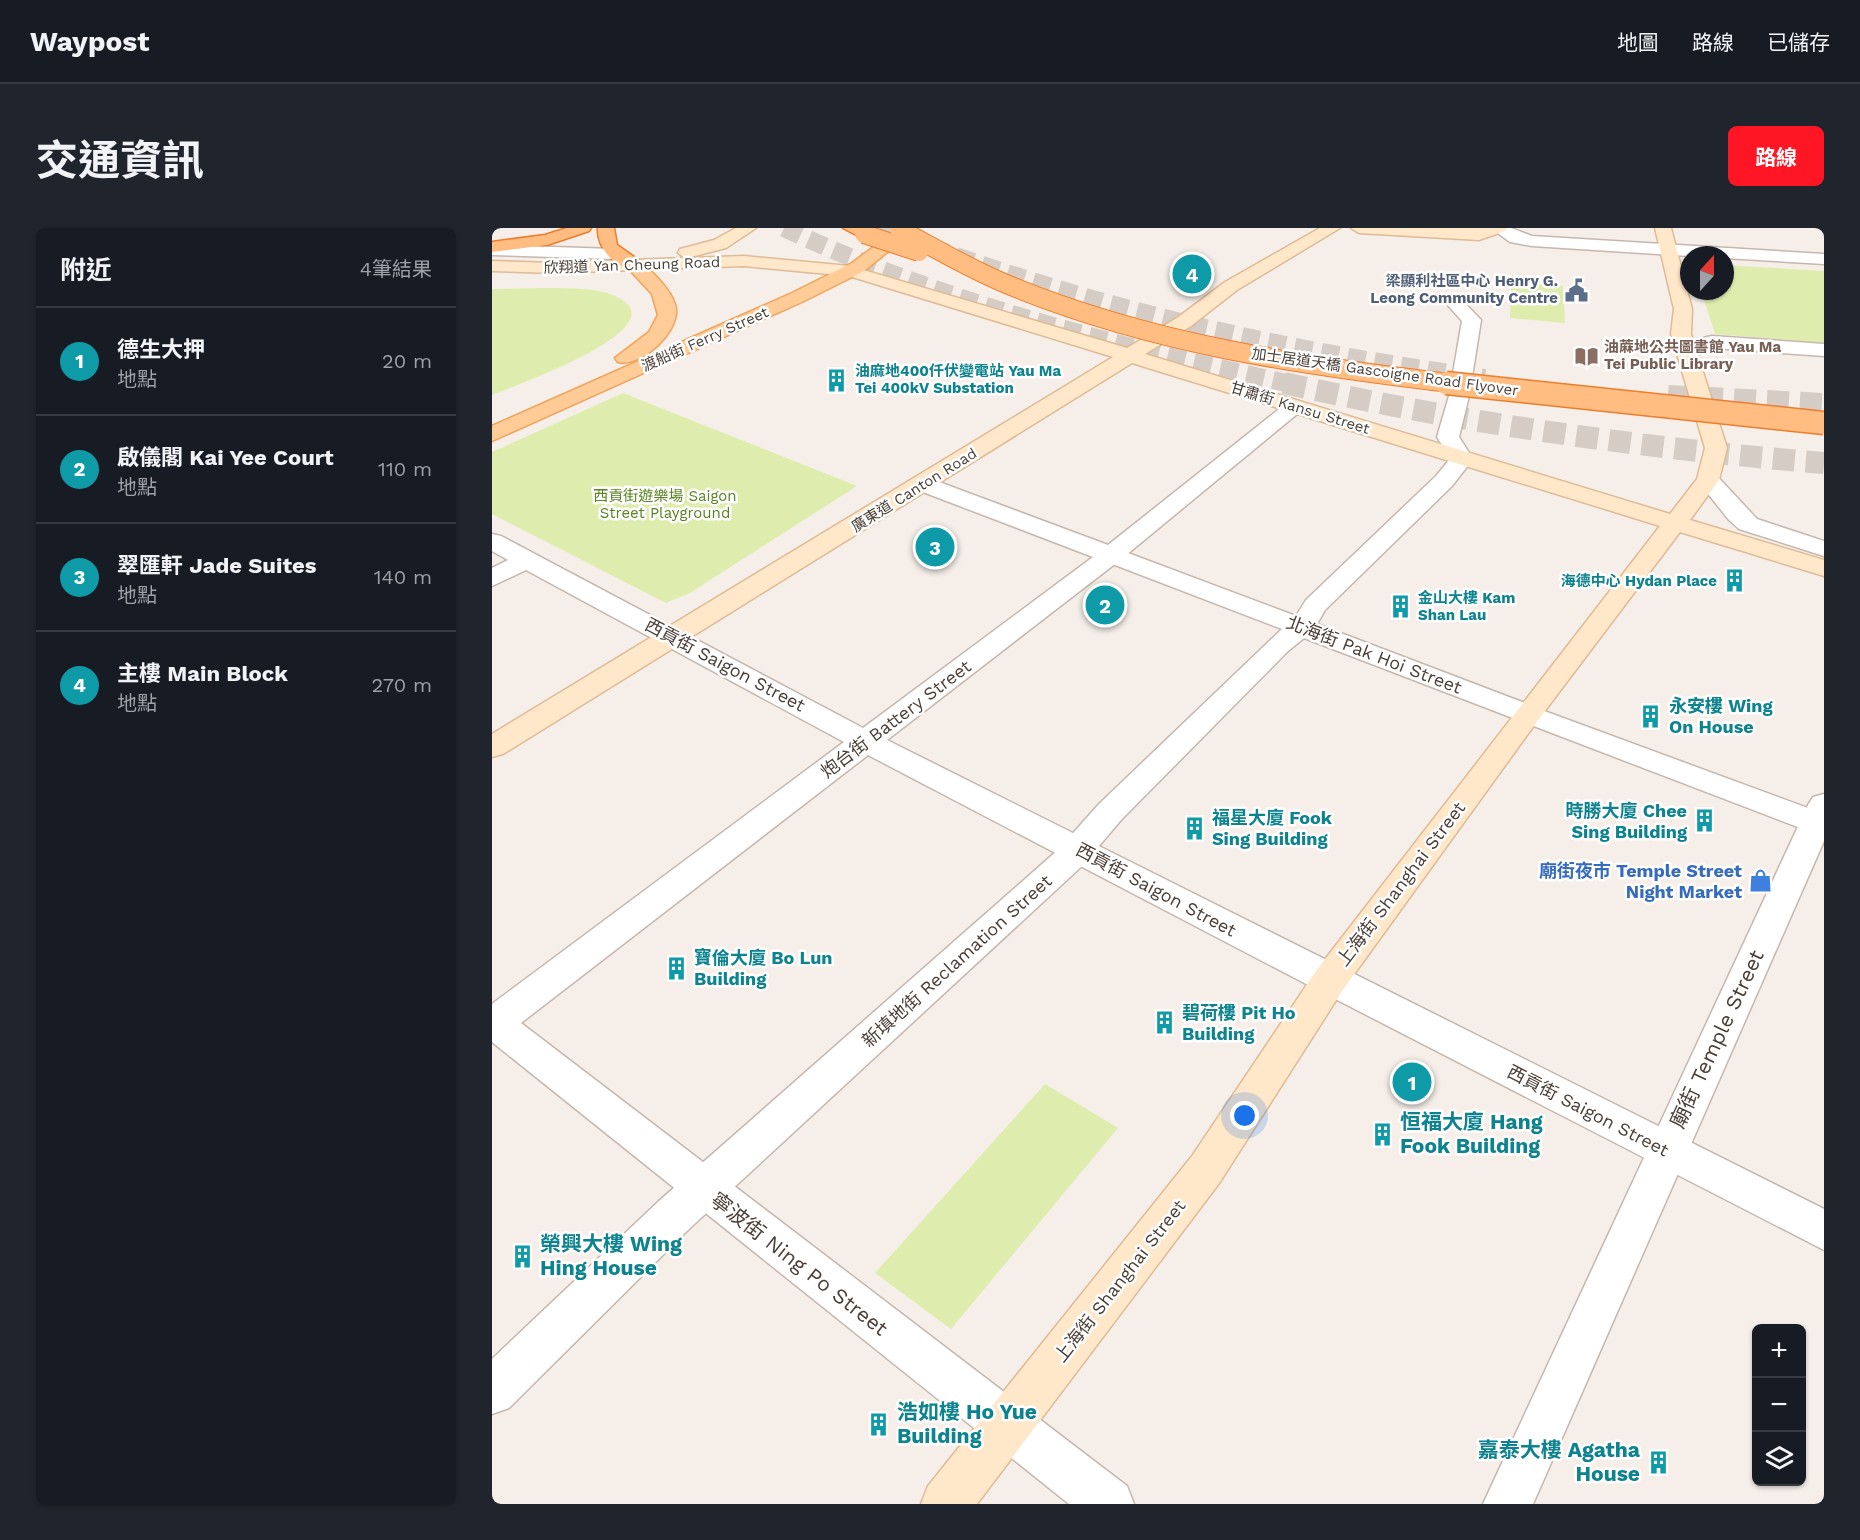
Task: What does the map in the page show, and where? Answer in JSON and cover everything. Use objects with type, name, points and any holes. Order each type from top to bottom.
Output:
[{"type":"highway","points":[[492,249],[546,240],[583,228]]},
{"type":"highway","points":[[606,228],[605,240],[614,254],[634,265]]},
{"type":"highway","points":[[851,228],[967,267]]},
{"type":"highway","name":"加士居道天橋 Gascoigne Road Flyover","points":[[897,228],[967,267],[1033,296],[1180,340],[1280,360],[1434,382],[1824,423]]},
{"type":"highway","name":"加士居道天橋 Gascoigne Road Flyover","points":[[939,228],[962,250],[1017,280],[1090,306],[1189,333],[1296,354],[1394,369],[1824,414]]},
{"type":"main road","name":"欣翔道 Yan Cheung Road","points":[[614,254],[680,254],[720,244],[748,228]]},
{"type":"main road","name":"渡船街 Ferry Street","points":[[492,434],[798,297],[850,271],[909,228]]},
{"type":"main road","name":"廣東道 Canton Road","points":[[492,747],[1128,357],[1184,322],[1231,286],[1332,228]]},
{"type":"main road","points":[[1359,228],[1479,235],[1499,228]]},
{"type":"main road","name":"上海街 Shanghai Street","points":[[946,1504],[1206,1169],[1329,981],[1528,714],[1708,480],[1716,447],[1690,354],[1682,334],[1683,309],[1663,228]]},
{"type":"main road","name":"欣翔道 Yan Cheung Road","points":[[492,266],[634,265],[744,261],[772,263]]},
{"type":"main road","name":"甘肅街 Kansu Street","points":[[772,263],[850,271],[964,304],[1128,357],[1824,568]]},
{"type":"main road","name":"渡船街 Ferry Street","points":[[492,416],[627,357],[658,336],[667,322],[669,308],[657,285],[634,265]]},
{"type":"street","points":[[1499,228],[1516,238],[1532,241],[1824,259]]},
{"type":"street","name":"欣翔道 Yan Cheung Road","points":[[492,249],[614,254]]},
{"type":"street","points":[[1454,302],[1472,320],[1459,396],[1448,437],[1462,459]]},
{"type":"street","points":[[1690,354],[1700,344],[1712,342],[1824,350]]},
{"type":"street","name":"炮台街 Battery Street","points":[[493,1022],[868,741],[1111,555],[1295,406]]},
{"type":"street","name":"新填地街 Reclamation Street","points":[[492,1391],[674,1215],[705,1190],[1078,850],[1110,812],[1261,662],[1302,627],[1315,606],[1444,481],[1462,459]]},
{"type":"street","points":[[1708,480],[1737,515],[1748,524],[1824,549]]},
{"type":"street","name":"北海街 Pak Hoi Street","points":[[923,484],[1528,714],[1821,818]]},
{"type":"street","name":"西貢街 Saigon Street","points":[[492,541],[868,741],[1329,981],[1824,1230]]},
{"type":"street","points":[[492,578],[526,560]]},
{"type":"street","name":"廟街 Temple Street","points":[[1508,1504],[1667,1150],[1821,818]]},
{"type":"street","name":"寧波街 Ning Po Street","points":[[493,1022],[1109,1504]]},
{"type":"green space","points":[[1734,266],[1824,271],[1824,343],[1715,334],[1704,300],[1734,300]]},
{"type":"green space","points":[[1511,282],[1563,286],[1565,323],[1510,318]]},
{"type":"green space","points":[[567,288],[607,293],[629,305],[630,320],[616,335],[592,351],[533,379],[492,395],[492,289]]},
{"type":"green space","name":"西貢街遊樂場 Saigon Street Playground","points":[[623,393],[857,486],[690,593],[666,603],[492,514],[492,452]]},
{"type":"green space","points":[[1045,1084],[1118,1128],[951,1329],[875,1273]]},
{"type":"tunnel","points":[[784,228],[845,255],[970,301],[1097,338],[1291,384]]},
{"type":"tunnel","points":[[880,228],[1029,280],[1178,321],[1329,353],[1485,378]]},
{"type":"tunnel","points":[[1284,383],[1418,410],[1552,432],[1688,450],[1824,463]]},
{"type":"tunnel","points":[[1668,396],[1824,404]]},
{"type":"place","name":"主樓 Main Block","points":[[1192,274]]},
{"type":"place","name":"梁顯利社區中心 Henry G. Leong Community Centre","points":[[1576,290]]},
{"type":"place","name":"油蔴地公共圖書館 Yau Ma Tei Public Library","points":[[1586,356]]},
{"type":"place","name":"油麻地400仟伏變電站 Yau Ma Tei 400kV Substation","points":[[837,380]]},
{"type":"place","name":"翠匯軒 Jade Suites","points":[[935,547]]},
{"type":"place","name":"海德中心 Hydan Place","points":[[1735,581]]},
{"type":"place","name":"啟儀閣 Kai Yee Court","points":[[1105,605]]},
{"type":"place","name":"金山大樓 Kam Shan Lau","points":[[1400,607]]},
{"type":"place","name":"永安樓 Wing On House","points":[[1651,716]]},
{"type":"place","name":"時勝大廈 Chee Sing Building","points":[[1705,821]]},
{"type":"place","name":"福星大廈 Fook Sing Building","points":[[1194,828]]},
{"type":"place","name":"廟街夜市 Temple Street Night Market","points":[[1760,881]]},
{"type":"place","name":"寶倫大廈 Bo Lun Building","points":[[676,968]]},
{"type":"place","name":"碧荷樓 Pit Ho Building","points":[[1164,1023]]},
{"type":"place","name":"德生大押","points":[[1412,1082]]},
{"type":"place","name":"恒福大廈 Hang Fook Building","points":[[1382,1134]]},
{"type":"place","name":"榮興大樓 Wing Hing House","points":[[522,1256]]},
{"type":"place","name":"浩如樓 Ho Yue Building","points":[[879,1424]]},
{"type":"place","name":"嘉泰大樓 Agatha House","points":[[1658,1462]]}]
